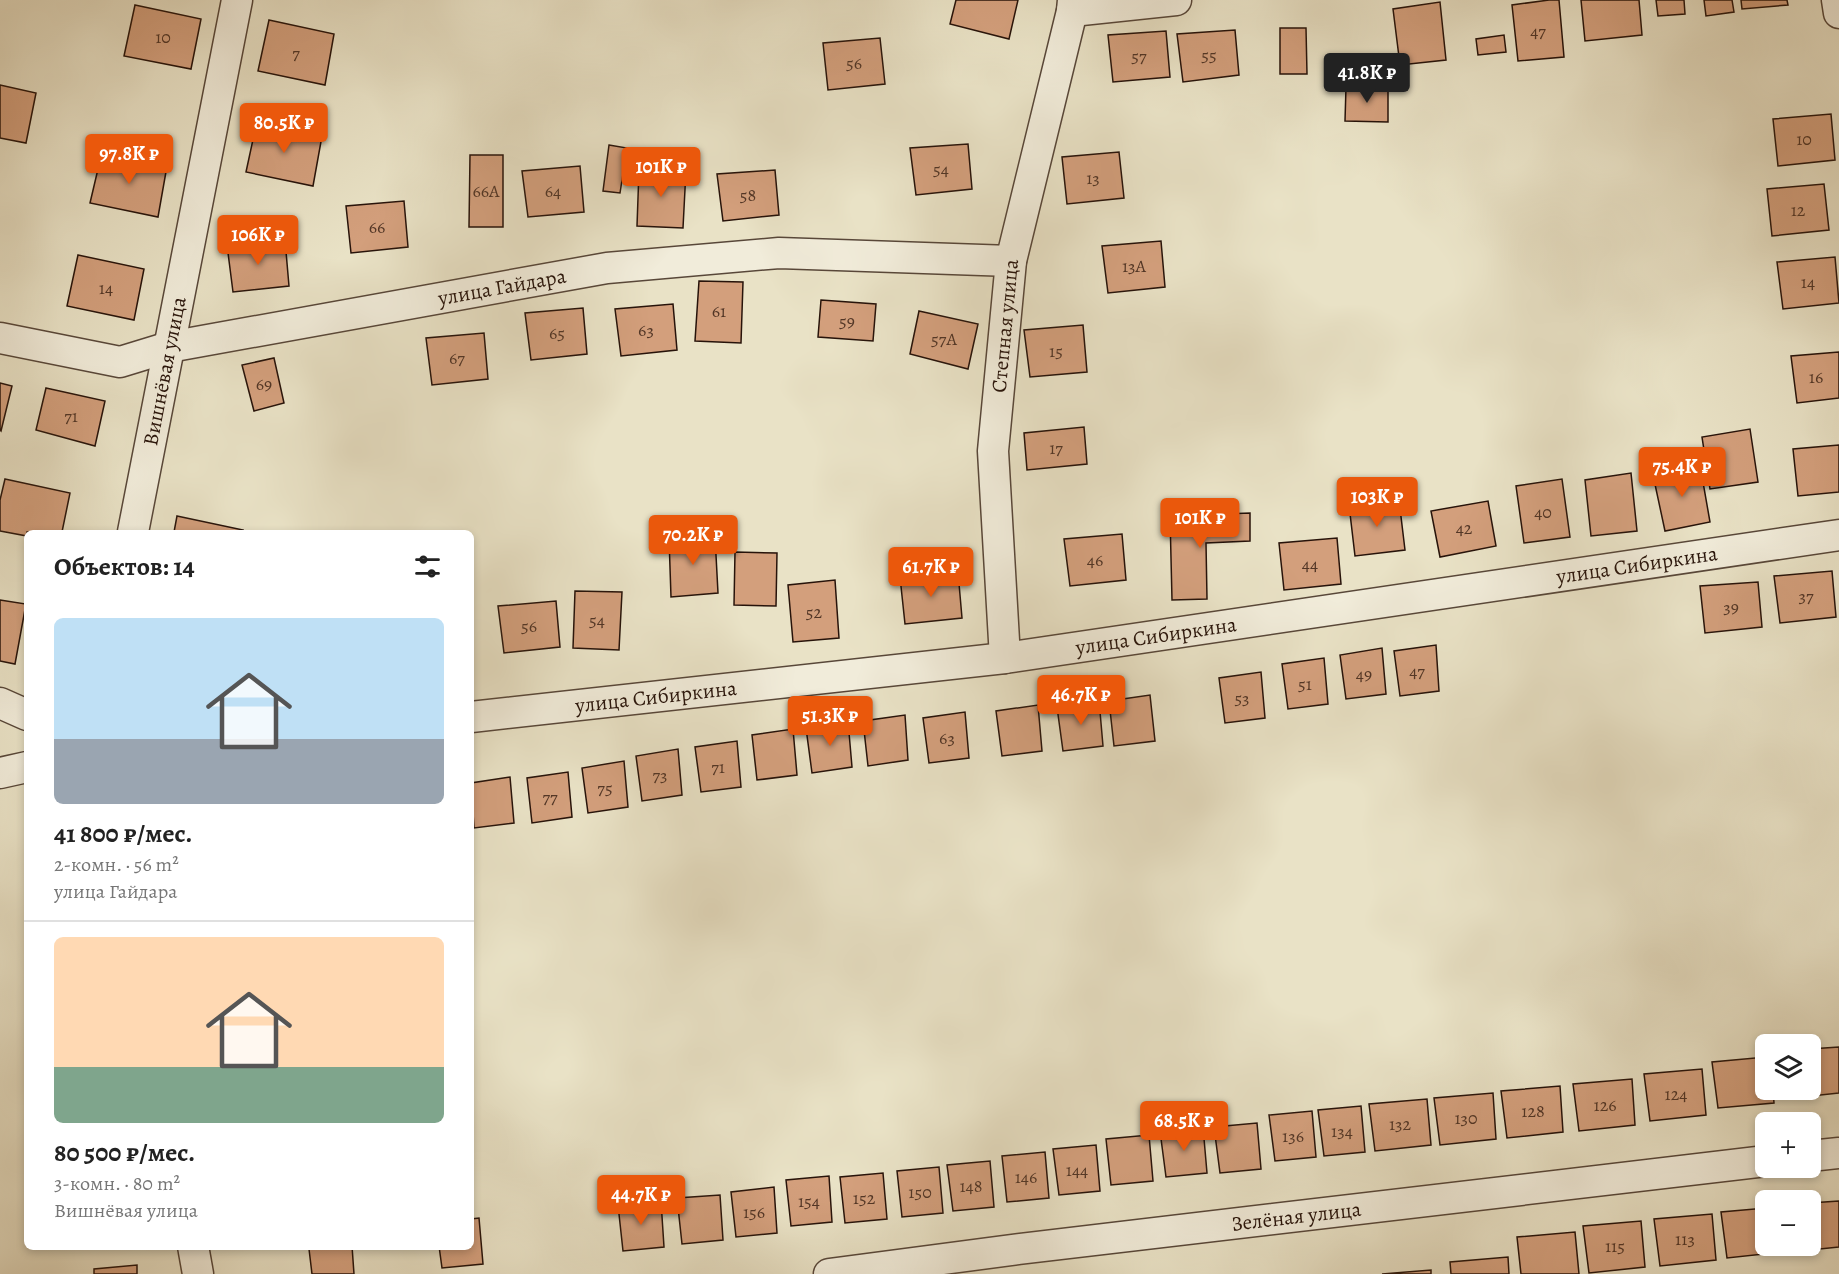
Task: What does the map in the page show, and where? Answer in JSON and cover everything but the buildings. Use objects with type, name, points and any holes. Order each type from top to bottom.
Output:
[{"type":"street","name":"Вишнёвая улица","points":[[133,530],[237,0]]},
{"type":"street","points":[[1072,6],[1176,0]]},
{"type":"street","points":[[1837,0],[1839,12]]},
{"type":"street","name":"Степная улица","points":[[1005,658],[993,451],[1011,261],[1072,6]]},
{"type":"street","name":"улица Гайдара","points":[[0,338],[120,362],[169,347],[607,268],[779,253],[1011,261]]},
{"type":"street","name":"улица Сибиркина","points":[[474,717],[1005,658],[1839,535]]},
{"type":"street","points":[[0,703],[24,714]]},
{"type":"street","points":[[0,773],[24,768]]},
{"type":"street","points":[[1821,1155],[1839,1153]]},
{"type":"street","name":"Зелёная улица","points":[[829,1274],[1021,1261],[1755,1162]]},
{"type":"street","points":[[195,1250],[198,1274]]}]
